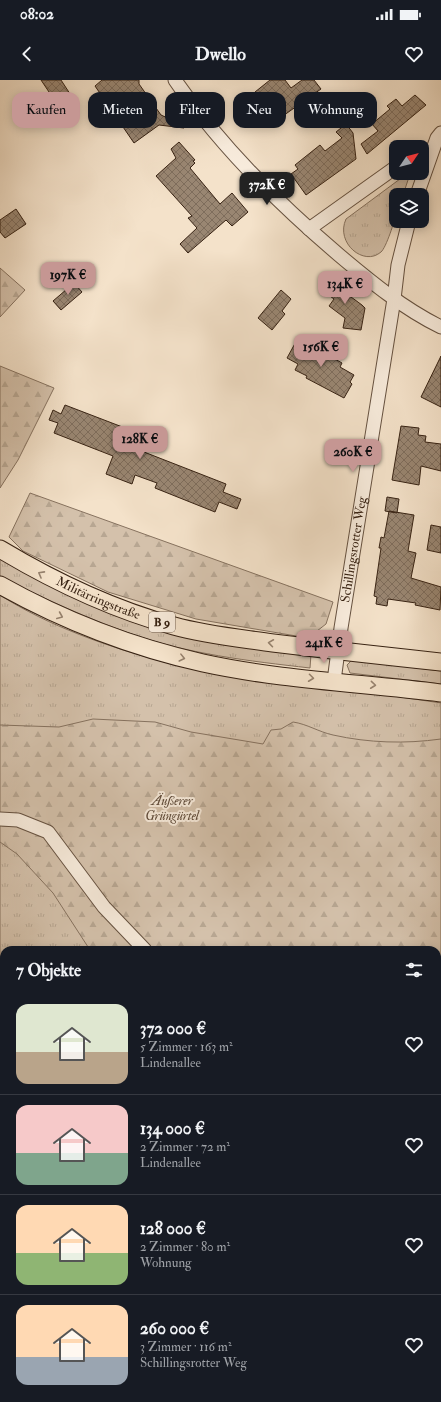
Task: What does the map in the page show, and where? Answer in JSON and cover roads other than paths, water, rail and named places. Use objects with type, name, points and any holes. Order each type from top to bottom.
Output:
[{"type":"main road","name":"Militärringstraße","points":[[0,550],[45,576],[82,593],[130,612],[174,626],[218,635],[338,651],[441,662]]},
{"type":"main road","name":"B 9","points":[[0,585],[53,613],[103,634],[136,645],[204,663],[334,681],[441,693]]},
{"type":"street","points":[[175,80],[201,115],[247,168],[309,230],[394,299],[441,327]]},
{"type":"street","points":[[429,144],[439,136]]},
{"type":"street","points":[[420,188],[439,136]]},
{"type":"street","points":[[309,230],[389,172]]},
{"type":"street","name":"Schillingsrotter Weg","points":[[334,681],[394,299],[398,265],[407,228]]},
{"type":"street","points":[[0,819],[18,820],[48,832],[104,907],[141,946]]},
{"type":"park label","name":"Äußerer Grüngürtel","points":[[172,808]]}]
